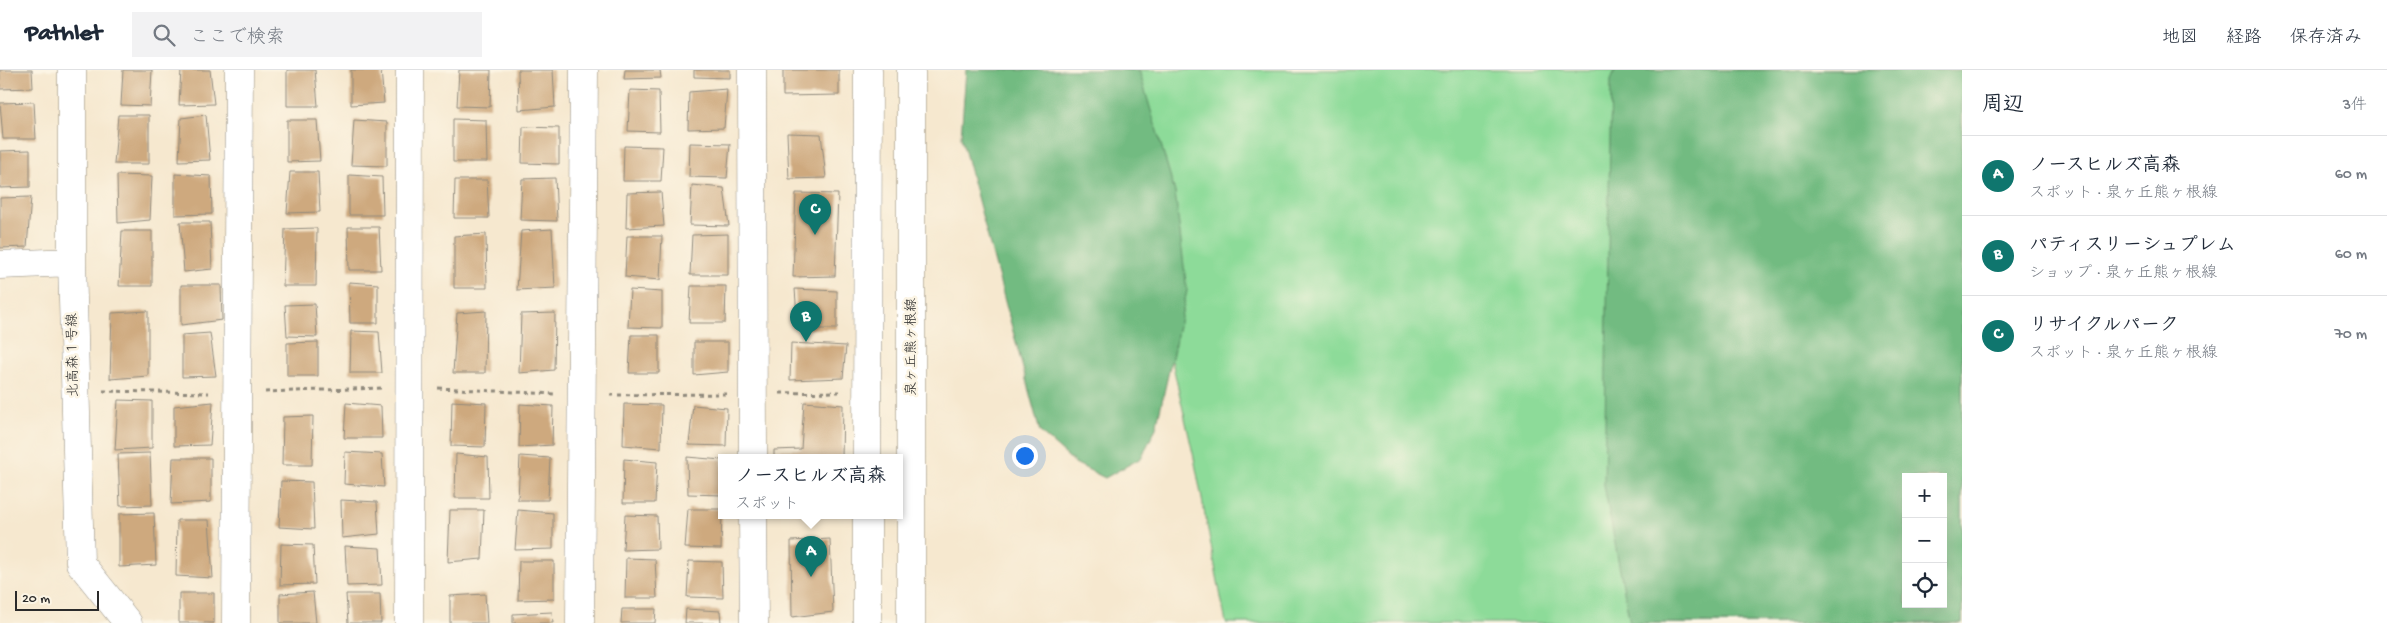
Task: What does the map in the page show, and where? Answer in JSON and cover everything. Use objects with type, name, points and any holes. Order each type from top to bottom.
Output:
[{"type":"street","name":"北高森１号線","points":[[72,70],[72,262],[80,563],[128,623]]},
{"type":"street","points":[[236,623],[239,70]]},
{"type":"street","points":[[409,623],[410,70]]},
{"type":"street","points":[[580,623],[584,70]]},
{"type":"street","points":[[752,70],[753,454]]},
{"type":"street","points":[[867,454],[868,70]]},
{"type":"street","name":"泉ヶ丘熊ヶ根線","points":[[910,623],[911,70]]},
{"type":"street","points":[[0,265],[72,262]]},
{"type":"street","points":[[754,519],[754,623]]},
{"type":"street","points":[[867,519],[867,623]]},
{"type":"path","points":[[75,391],[237,393],[409,387],[582,395],[842,392]]},
{"type":"green space","points":[[966,70],[1139,70],[1175,192],[1187,291],[1156,428],[1141,458],[1105,478],[1075,463],[1040,432],[961,137]]},
{"type":"green space","points":[[1124,70],[1962,70],[1962,623],[1226,623],[1194,458],[1120,132]]},
{"type":"green space","points":[[1615,70],[1962,70],[1962,623],[1630,623],[1604,485],[1611,80]]},
{"type":"building","points":[[0,70],[32,70],[33,88],[0,89]]},
{"type":"building","points":[[123,70],[152,70],[150,106],[121,105]]},
{"type":"building","points":[[181,70],[210,70],[214,104],[179,105]]},
{"type":"building","points":[[287,70],[315,70],[318,106],[287,106]]},
{"type":"building","points":[[351,70],[381,70],[384,103],[351,105]]},
{"type":"building","points":[[459,70],[491,70],[490,107],[457,106]]},
{"type":"building","points":[[518,70],[553,70],[555,107],[519,110]]},
{"type":"building","points":[[625,70],[660,70],[661,78],[624,79]]},
{"type":"building","points":[[694,70],[730,70],[730,78],[694,77]]},
{"type":"building","points":[[783,70],[839,70],[839,95],[783,96]]},
{"type":"building","points":[[727,89],[724,128],[688,129],[689,92]]},
{"type":"building","points":[[630,90],[659,91],[660,132],[628,131]]},
{"type":"building","points":[[34,102],[36,139],[3,139],[0,103]]},
{"type":"building","points":[[118,115],[149,115],[149,164],[114,164]]},
{"type":"building","points":[[206,115],[210,160],[179,161],[181,118]]},
{"type":"building","points":[[453,119],[486,120],[487,162],[453,162]]},
{"type":"building","points":[[287,120],[317,120],[320,161],[287,162]]},
{"type":"building","points":[[354,120],[387,122],[387,166],[351,165]]},
{"type":"building","points":[[523,127],[559,128],[559,164],[522,163]]},
{"type":"building","points":[[787,133],[821,134],[826,178],[789,179]]},
{"type":"building","points":[[690,143],[730,144],[727,178],[689,177]]},
{"type":"building","points":[[624,146],[663,147],[661,181],[623,181]]},
{"type":"building","points":[[30,150],[30,187],[0,188],[0,151]]},
{"type":"building","points":[[290,172],[318,172],[320,212],[287,213]]},
{"type":"building","points":[[175,174],[211,176],[212,214],[175,215]]},
{"type":"building","points":[[117,175],[152,176],[150,220],[118,223]]},
{"type":"building","points":[[349,175],[382,177],[383,215],[349,215]]},
{"type":"building","points":[[555,178],[557,221],[520,220],[522,179]]},
{"type":"building","points":[[455,180],[487,180],[489,218],[454,218]]},
{"type":"building","points":[[692,185],[724,188],[729,226],[690,225]]},
{"type":"building","points":[[661,192],[664,226],[626,228],[627,193]]},
{"type":"building","points":[[796,193],[838,194],[835,276],[793,277]]},
{"type":"building","points":[[31,197],[27,247],[0,248],[0,198]]},
{"type":"building","points":[[180,222],[210,222],[212,269],[184,272]]},
{"type":"building","points":[[348,227],[379,227],[381,270],[349,270]]},
{"type":"building","points":[[317,228],[316,286],[283,286],[285,229]]},
{"type":"building","points":[[552,229],[555,288],[517,290],[521,231]]},
{"type":"building","points":[[122,231],[152,231],[152,286],[119,286]]},
{"type":"building","points":[[486,234],[487,288],[454,288],[454,236]]},
{"type":"building","points":[[728,234],[728,275],[690,275],[692,235]]},
{"type":"building","points":[[627,236],[662,236],[660,280],[625,277]]},
{"type":"building","points":[[349,282],[378,284],[378,323],[350,323]]},
{"type":"building","points":[[181,285],[221,285],[222,320],[181,325]]},
{"type":"building","points":[[691,286],[726,286],[725,323],[689,323]]},
{"type":"building","points":[[795,289],[837,291],[837,329],[798,329]]},
{"type":"building","points":[[630,290],[662,292],[662,328],[628,327]]},
{"type":"building","points":[[315,304],[317,337],[287,336],[285,305]]},
{"type":"building","points":[[148,311],[148,376],[110,379],[112,313]]},
{"type":"building","points":[[486,311],[485,373],[453,373],[457,313]]},
{"type":"building","points":[[555,313],[554,370],[519,373],[521,314]]},
{"type":"building","points":[[351,331],[379,332],[382,373],[350,373]]},
{"type":"building","points":[[210,333],[216,376],[182,377],[182,335]]},
{"type":"building","points":[[631,335],[659,335],[659,373],[629,373]]},
{"type":"building","points":[[318,342],[318,376],[287,376],[287,343]]},
{"type":"building","points":[[694,342],[728,342],[728,372],[694,375]]},
{"type":"building","points":[[791,343],[846,346],[843,378],[790,380]]},
{"type":"building","points":[[118,400],[152,401],[152,448],[115,450]]},
{"type":"building","points":[[452,401],[486,403],[485,447],[451,446]]},
{"type":"building","points":[[213,402],[210,445],[174,446],[174,406]]},
{"type":"building","points":[[804,402],[843,405],[842,454],[774,454],[774,450],[801,449]]},
{"type":"building","points":[[346,403],[381,406],[382,438],[344,438]]},
{"type":"building","points":[[520,404],[553,406],[552,445],[519,447]]},
{"type":"building","points":[[624,404],[662,405],[661,448],[623,445]]},
{"type":"building","points":[[693,405],[727,408],[726,446],[689,445]]},
{"type":"building","points":[[313,416],[312,465],[282,465],[283,417]]},
{"type":"building","points":[[345,452],[382,454],[384,487],[344,484]]},
{"type":"building","points":[[150,453],[152,505],[120,506],[118,454]]},
{"type":"building","points":[[456,454],[488,457],[489,498],[455,498]]},
{"type":"building","points":[[520,456],[550,458],[548,500],[518,500]]},
{"type":"building","points":[[687,457],[718,460],[718,495],[688,494]]},
{"type":"building","points":[[173,458],[211,458],[211,502],[171,504]]},
{"type":"building","points":[[624,459],[657,462],[655,503],[623,503]]},
{"type":"building","points":[[281,481],[312,482],[314,529],[279,527]]},
{"type":"building","points":[[341,500],[377,502],[379,534],[342,538]]},
{"type":"building","points":[[688,509],[718,509],[718,519],[722,519],[721,549],[685,548]]},
{"type":"building","points":[[450,510],[484,510],[482,559],[448,562]]},
{"type":"building","points":[[518,510],[553,513],[553,549],[515,550]]},
{"type":"building","points":[[154,513],[156,565],[119,567],[119,514]]},
{"type":"building","points":[[625,515],[657,516],[658,549],[623,550]]},
{"type":"building","points":[[177,520],[209,520],[213,578],[176,576]]},
{"type":"building","points":[[830,539],[833,612],[792,617],[791,541]]},
{"type":"building","points":[[281,544],[313,545],[315,584],[280,585]]},
{"type":"building","points":[[345,546],[380,548],[382,585],[347,586]]},
{"type":"building","points":[[626,558],[655,559],[657,598],[625,598]]},
{"type":"building","points":[[519,561],[554,561],[554,599],[518,600]]},
{"type":"building","points":[[689,561],[722,562],[723,598],[687,597]]},
{"type":"building","points":[[313,592],[316,623],[280,623],[280,594]]},
{"type":"building","points":[[179,593],[214,593],[214,623],[179,623]]},
{"type":"building","points":[[346,594],[380,594],[381,623],[348,623]]},
{"type":"building","points":[[485,594],[487,623],[450,623],[450,596]]},
{"type":"building","points":[[622,609],[656,609],[655,623],[621,623]]},
{"type":"building","points":[[686,609],[720,611],[721,623],[685,623]]},
{"type":"building","points":[[552,612],[553,623],[513,623],[513,614]]},
{"type":"place","name":"リサイクルパーク","points":[[815,235]]},
{"type":"place","name":"パティスリーシュプレム","points":[[806,342]]},
{"type":"place","name":"ノースヒルズ高森","points":[[811,577]]}]
